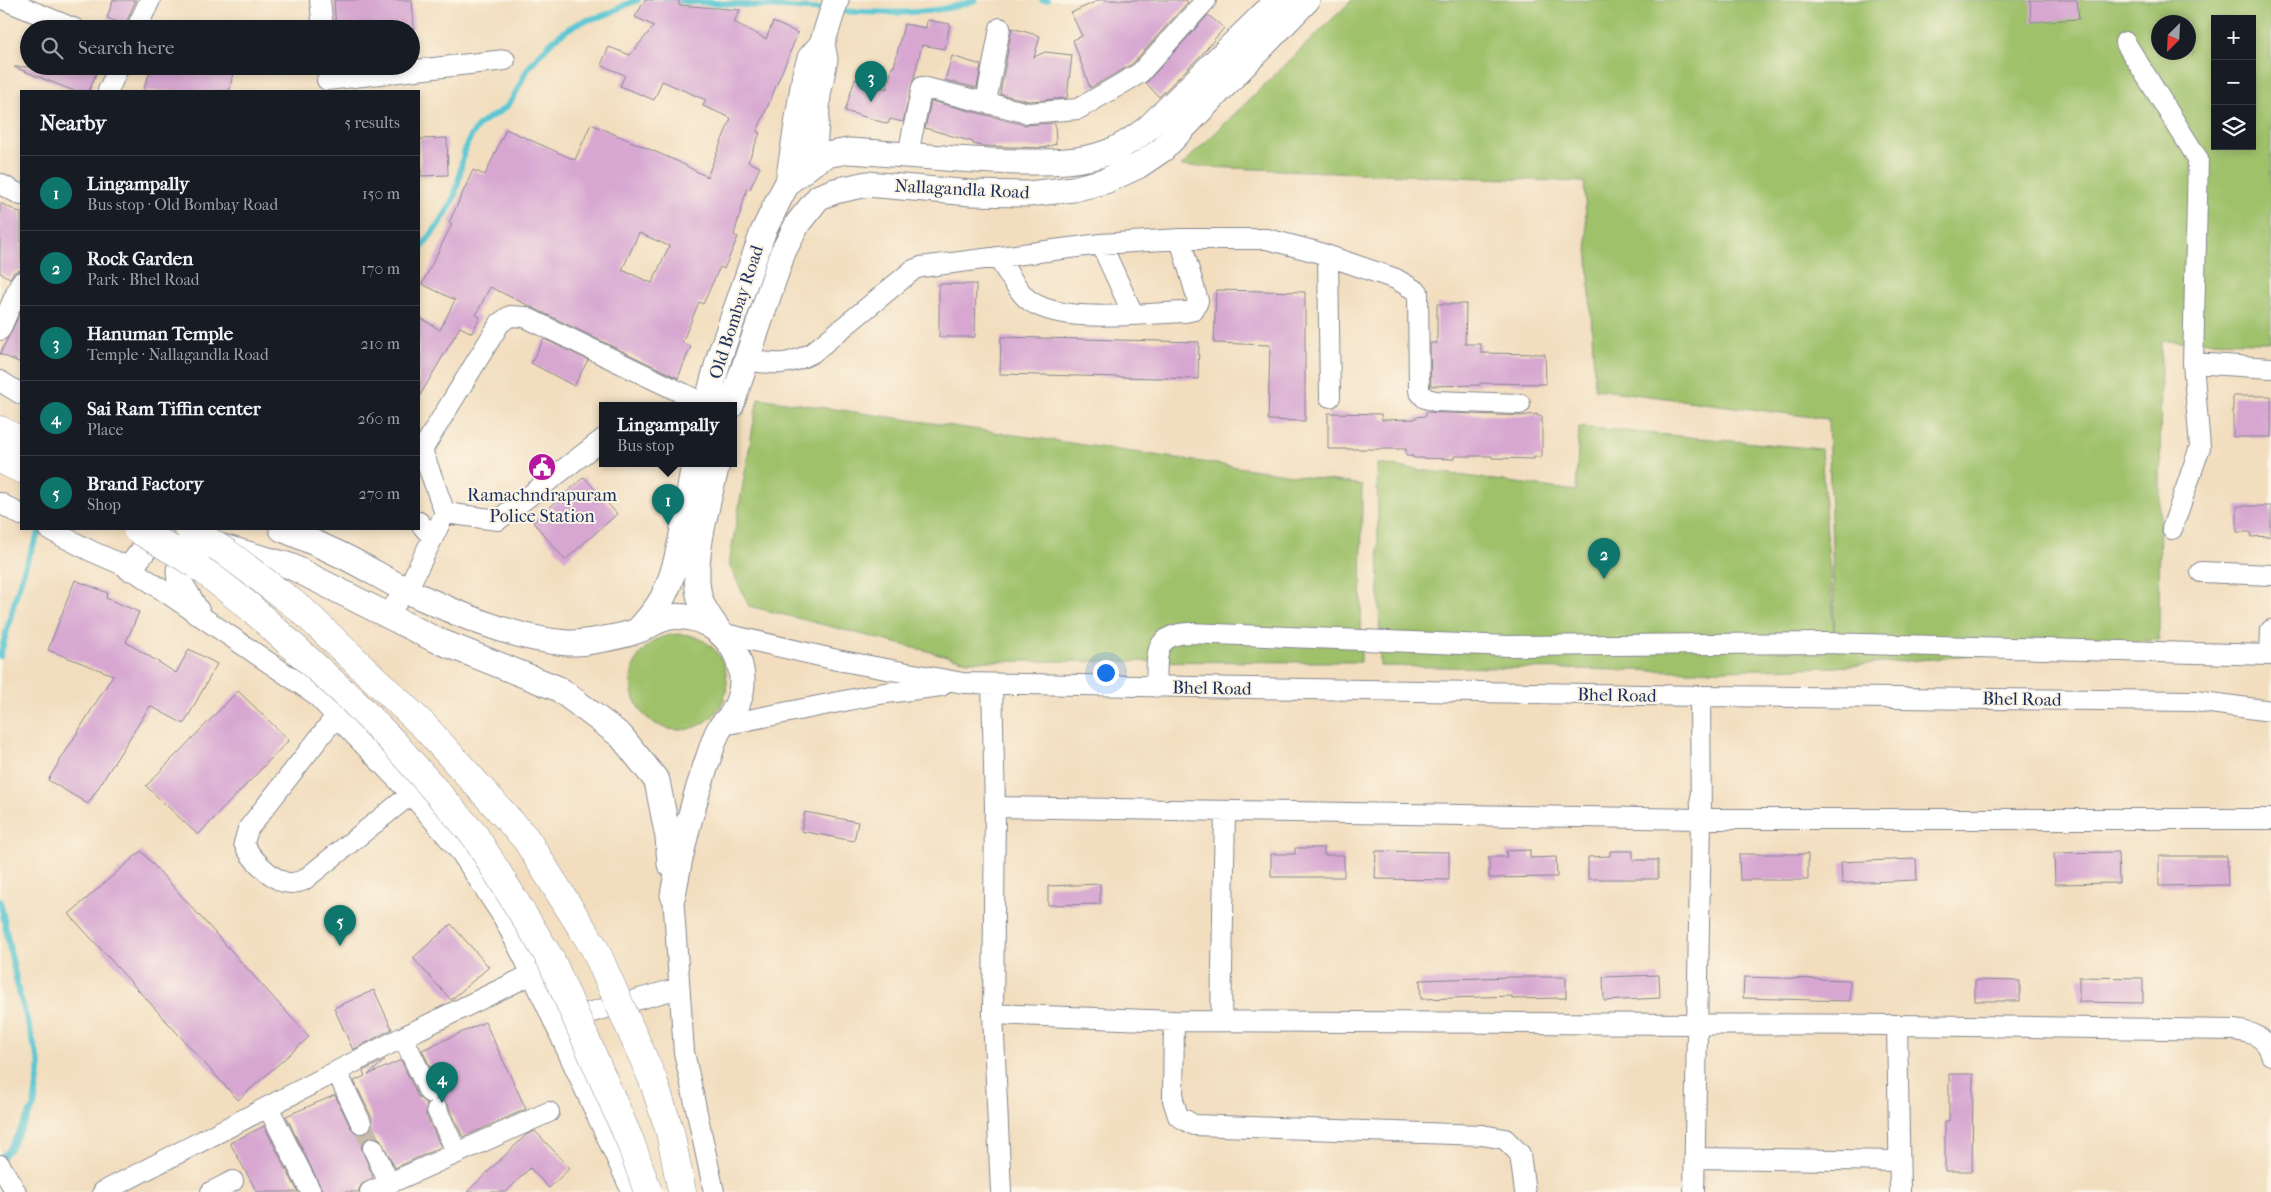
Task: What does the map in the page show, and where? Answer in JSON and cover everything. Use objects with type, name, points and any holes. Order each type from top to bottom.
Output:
[{"type":"highway","points":[[0,430],[20,440]]},
{"type":"highway","points":[[0,459],[20,469]]},
{"type":"highway","points":[[139,530],[196,564],[251,608],[294,646],[351,699],[393,742],[475,836],[551,960],[630,1141],[648,1192]]},
{"type":"highway","points":[[192,530],[227,553],[303,611],[425,727],[526,839],[599,958],[653,1080],[670,1132],[682,1192]]},
{"type":"main road","points":[[788,182],[805,74],[810,58],[825,34],[836,0]]},
{"type":"main road","name":"Nallagandla Road","points":[[788,182],[826,155],[848,151],[988,161],[1061,162],[1105,153],[1126,144],[1148,128],[1278,0]]},
{"type":"main road","name":"Nallagandla Road","points":[[798,222],[818,197],[867,184],[971,193],[1028,194],[1073,189],[1105,181],[1138,166],[1163,149],[1307,0]]},
{"type":"main road","points":[[813,163],[818,95],[825,59],[825,34]]},
{"type":"main road","points":[[1148,128],[1163,149]]},
{"type":"main road","name":"Old Bombay Road","points":[[707,402],[720,355],[768,218],[788,182]]},
{"type":"main road","name":"Old Bombay Road","points":[[732,402],[783,252],[798,222]]},
{"type":"main road","points":[[639,630],[654,612],[674,570],[693,467]]},
{"type":"main road","points":[[673,895],[681,847],[696,791],[720,728],[732,714],[739,700],[742,686],[738,657],[702,604],[697,579],[698,551],[716,467]]},
{"type":"main road","points":[[130,568],[159,530]]},
{"type":"main road","points":[[282,530],[312,576]]},
{"type":"main road","points":[[283,530],[341,555],[407,590],[476,619],[549,641],[571,643],[639,630],[654,621],[670,617],[687,617],[704,622],[720,632]]},
{"type":"main road","points":[[197,612],[180,584],[179,570],[185,556],[191,549],[212,544],[290,566],[434,639],[559,689],[621,736],[657,781],[668,837],[673,895]]},
{"type":"street","points":[[5,0],[54,20]]},
{"type":"street","points":[[140,20],[150,0]]},
{"type":"street","points":[[320,0],[322,20]]},
{"type":"street","points":[[908,154],[922,87],[1028,113],[1078,109],[1140,73],[1206,0]]},
{"type":"street","points":[[986,102],[1000,28]]},
{"type":"street","points":[[2125,42],[2198,159],[2193,363],[2200,447],[2172,529]]},
{"type":"street","points":[[420,69],[505,60]]},
{"type":"street","points":[[108,90],[115,75]]},
{"type":"street","points":[[327,79],[364,75]]},
{"type":"street","points":[[0,184],[20,194]]},
{"type":"street","points":[[746,360],[779,365],[812,353],[913,270],[934,265],[1101,244],[1180,240],[1267,239],[1328,256],[1396,279],[1418,292],[1420,391],[1425,398],[1435,401],[1520,404]]},
{"type":"street","points":[[997,257],[1026,298],[1047,309],[1068,315],[1132,314],[1194,310],[1198,301],[1197,295],[1180,240]]},
{"type":"street","points":[[1101,244],[1132,314]]},
{"type":"street","points":[[1328,256],[1330,397]]},
{"type":"street","points":[[0,330],[20,284]]},
{"type":"street","points":[[387,614],[407,590],[444,513],[420,448],[500,323],[510,316],[525,317],[700,402]]},
{"type":"street","points":[[2193,363],[2271,368]]},
{"type":"street","points":[[0,381],[20,393]]},
{"type":"street","points":[[444,513],[498,520],[599,442]]},
{"type":"street","points":[[0,504],[20,514]]},
{"type":"street","points":[[420,523],[433,538]]},
{"type":"street","points":[[50,530],[130,568],[315,694],[410,794],[462,854],[503,917],[555,1023],[632,1192]]},
{"type":"street","points":[[2201,572],[2271,575]]},
{"type":"street","points":[[1156,687],[1158,651],[1163,641],[1174,634],[1510,646],[1824,643],[2270,655],[2271,630]]},
{"type":"street","points":[[720,632],[862,666],[963,683]]},
{"type":"street","points":[[723,725],[879,694],[963,683]]},
{"type":"street","name":"Bhel Road","points":[[963,683],[1700,696],[2195,701],[2271,711]]},
{"type":"street","points":[[992,684],[995,808],[993,1023],[1001,1192]]},
{"type":"street","points":[[1694,1192],[1701,819],[1700,696]]},
{"type":"street","points":[[337,716],[248,829],[244,843],[252,855],[274,877],[295,884],[304,880],[410,794]]},
{"type":"street","points":[[995,808],[1701,819],[2271,819]]},
{"type":"street","points":[[1221,1021],[1225,812]]},
{"type":"street","points":[[673,895],[684,1052],[714,1192]]},
{"type":"street","points":[[108,1191],[403,1037],[532,974]]},
{"type":"street","points":[[555,1023],[679,988]]},
{"type":"street","points":[[1174,1021],[1173,1100],[1178,1116],[1194,1125],[1482,1135],[1505,1139],[1520,1154],[1525,1192]]},
{"type":"street","points":[[993,1023],[1221,1021],[1897,1025],[2234,1030],[2260,1036],[2270,1050],[2271,1055]]},
{"type":"street","points":[[1897,1025],[1900,1192]]},
{"type":"street","points":[[403,1037],[429,1092]]},
{"type":"street","points":[[337,1072],[361,1123]]},
{"type":"street","points":[[268,1107],[311,1192]]},
{"type":"street","points":[[437,1110],[457,1153]]},
{"type":"street","points":[[370,1192],[549,1112]]},
{"type":"street","points":[[373,1148],[389,1183]]},
{"type":"street","points":[[1696,1158],[1899,1161]]},
{"type":"street","points":[[1,1167],[16,1192]]},
{"type":"street","points":[[211,1192],[233,1180]]},
{"type":"green space","points":[[1352,0],[2271,0],[2271,342],[2161,341],[2159,640],[1836,667],[1689,671],[1380,666],[1377,464],[1576,491],[1579,427],[1821,449],[1835,647],[1828,419],[1595,389],[1584,182],[1181,166]]},
{"type":"green space","points":[[758,398],[1362,485],[1361,662],[967,661],[749,606],[729,564]]},
{"type":"green space","points":[[679,634],[698,637],[713,648],[724,663],[727,682],[724,701],[713,716],[698,727],[679,730],[660,727],[645,716],[634,701],[631,682],[634,663],[645,648],[660,637]]},
{"type":"building","points":[[113,0],[136,0],[127,20],[107,18]]},
{"type":"building","points":[[334,0],[412,0],[413,20],[335,20]]},
{"type":"building","points":[[645,0],[679,0],[679,5],[740,10],[734,22],[766,39],[773,22],[798,33],[757,132],[760,133],[748,162],[760,167],[750,189],[747,188],[734,235],[738,237],[724,269],[720,267],[703,304],[699,302],[682,343],[691,346],[678,378],[490,287],[476,315],[480,317],[472,333],[460,327],[420,395],[420,318],[440,330],[455,300],[422,284],[452,224],[449,223],[473,170],[485,175],[506,129],[575,160],[591,124],[679,162],[707,177],[731,118],[703,106],[706,100],[662,81],[654,100],[620,86],[625,75],[601,65],[609,47],[630,55],[654,26],[635,17]],"holes":[[[639,233],[669,246],[652,283],[622,270]]]},
{"type":"building","points":[[1099,0],[1186,0],[1188,2],[1132,64],[1090,88],[1073,40],[1082,36],[1071,13]]},
{"type":"building","points":[[2030,0],[2077,0],[2079,19],[2031,22]]},
{"type":"building","points":[[1208,15],[1224,28],[1203,53],[1159,97],[1146,83]]},
{"type":"building","points":[[927,20],[950,24],[945,49],[922,45],[903,122],[890,119],[888,124],[845,111],[855,79],[887,89],[904,24],[926,28]]},
{"type":"building","points":[[1012,28],[1040,36],[1034,57],[1045,52],[1072,55],[1067,98],[1029,101],[1000,94]]},
{"type":"building","points":[[952,56],[981,65],[977,88],[945,80]]},
{"type":"building","points":[[34,75],[95,75],[89,90],[72,90]]},
{"type":"building","points":[[149,75],[233,75],[229,90],[143,90]]},
{"type":"building","points":[[931,101],[1025,125],[1055,123],[1056,144],[1043,148],[982,146],[925,128]]},
{"type":"building","points":[[447,138],[448,175],[421,176],[420,139]]},
{"type":"building","points":[[0,203],[20,213],[20,270],[14,272],[10,278],[0,273]]},
{"type":"building","points":[[939,284],[976,284],[975,337],[939,337]]},
{"type":"building","points":[[1216,290],[1305,292],[1305,421],[1268,420],[1270,345],[1214,343]]},
{"type":"building","points":[[1437,304],[1466,304],[1465,344],[1481,344],[1481,353],[1545,354],[1546,384],[1480,383],[1480,385],[1431,386],[1430,343],[1437,343]]},
{"type":"building","points":[[20,313],[20,363],[0,354]]},
{"type":"building","points":[[1001,337],[1199,342],[1198,379],[1000,374]]},
{"type":"building","points":[[544,339],[588,360],[574,386],[531,363]]},
{"type":"building","points":[[2233,396],[2271,396],[2271,437],[2233,437]]},
{"type":"building","points":[[1426,412],[1520,416],[1537,414],[1537,416],[1542,416],[1542,457],[1534,457],[1534,459],[1492,458],[1492,456],[1454,456],[1454,459],[1413,458],[1413,456],[1406,456],[1406,449],[1328,449],[1328,413],[1381,414],[1382,420],[1415,419],[1415,417],[1426,416]]},
{"type":"building","points":[[584,477],[617,514],[565,560],[533,522]]},
{"type":"building","points":[[2237,506],[2271,506],[2271,536],[2251,537],[2251,532],[2237,532]]},
{"type":"building","points":[[75,580],[108,593],[106,598],[139,612],[126,642],[176,673],[189,649],[217,664],[184,724],[150,706],[88,804],[48,780],[113,675],[48,650]]},
{"type":"building","points":[[238,691],[289,740],[198,835],[146,786]]},
{"type":"building","points":[[805,812],[858,822],[854,841],[801,831]]},
{"type":"building","points":[[1295,848],[1324,848],[1324,855],[1344,855],[1344,877],[1271,877],[1271,854],[1295,854]]},
{"type":"building","points":[[1530,850],[1530,858],[1556,857],[1557,877],[1489,878],[1489,857],[1507,857],[1506,851]]},
{"type":"building","points":[[141,851],[309,1037],[238,1100],[69,914]]},
{"type":"building","points":[[1376,851],[1449,852],[1449,880],[1375,879]]},
{"type":"building","points":[[1610,851],[1633,851],[1633,860],[1658,860],[1658,879],[1588,879],[1588,857],[1610,856]]},
{"type":"building","points":[[2118,852],[2119,883],[2055,884],[2054,853]]},
{"type":"building","points":[[1739,854],[1808,854],[1808,880],[1740,880]]},
{"type":"building","points":[[2159,856],[2227,856],[2228,885],[2159,886]]},
{"type":"building","points":[[1916,859],[1917,880],[1842,883],[1841,862]]},
{"type":"building","points":[[1100,884],[1100,904],[1048,905],[1048,886]]},
{"type":"building","points":[[451,924],[489,967],[451,1000],[413,958]]},
{"type":"building","points":[[1659,975],[1660,998],[1604,1001],[1603,977]]},
{"type":"building","points":[[1566,977],[1566,998],[1512,999],[1512,996],[1421,999],[1420,980]]},
{"type":"building","points":[[1744,977],[1850,980],[1850,1001],[1743,998]]},
{"type":"building","points":[[2079,977],[2143,978],[2143,1003],[2079,1002]]},
{"type":"building","points":[[1975,980],[2020,981],[2020,1001],[1975,1001]]},
{"type":"building","points":[[374,990],[392,1029],[353,1050],[334,1008]]},
{"type":"building","points":[[485,1022],[526,1109],[463,1137],[448,1105],[439,1098],[440,1087],[422,1050]]},
{"type":"building","points":[[385,1060],[368,1075],[401,1060],[418,1097],[427,1104],[426,1115],[441,1147],[395,1168],[380,1139],[375,1136],[369,1137],[363,1142],[361,1147],[373,1177],[361,1185],[358,1192],[323,1192],[286,1116],[335,1095],[351,1128],[360,1135],[366,1133],[371,1129],[372,1118],[354,1081],[365,1076],[363,1071]]},
{"type":"building","points":[[1949,1074],[1973,1074],[1972,1171],[1945,1171],[1945,1121],[1949,1121]]},
{"type":"building","points":[[264,1126],[298,1192],[257,1192],[230,1143]]},
{"type":"building","points":[[535,1131],[570,1168],[549,1188],[530,1168],[506,1192],[467,1192],[526,1135]]},
{"type":"waterway","points":[[420,251],[445,216],[452,202],[468,141],[477,127],[508,105],[527,71],[539,55],[550,43],[575,25],[606,15],[638,0]]},
{"type":"waterway","points":[[665,0],[828,10]]},
{"type":"waterway","points":[[838,11],[889,13],[926,11],[943,9],[975,0]]},
{"type":"waterway","points":[[1042,0],[1047,0]]},
{"type":"waterway","points":[[0,656],[22,575],[41,530]]},
{"type":"waterway","points":[[0,900],[18,989],[40,1065],[34,1106],[9,1150],[0,1159]]},
{"type":"tunnel","points":[[361,1123],[373,1148]]},
{"type":"place","name":"Hanuman Temple","points":[[871,102]]},
{"type":"place","name":"Ramachndrapuram Police Station","points":[[542,467]]},
{"type":"place","name":"Lingampally","points":[[668,525]]},
{"type":"place","name":"Rock Garden","points":[[1604,579]]},
{"type":"place","name":"Brand Factory","points":[[340,946]]},
{"type":"place","name":"Sai Ram Tiffin center","points":[[442,1103]]}]
